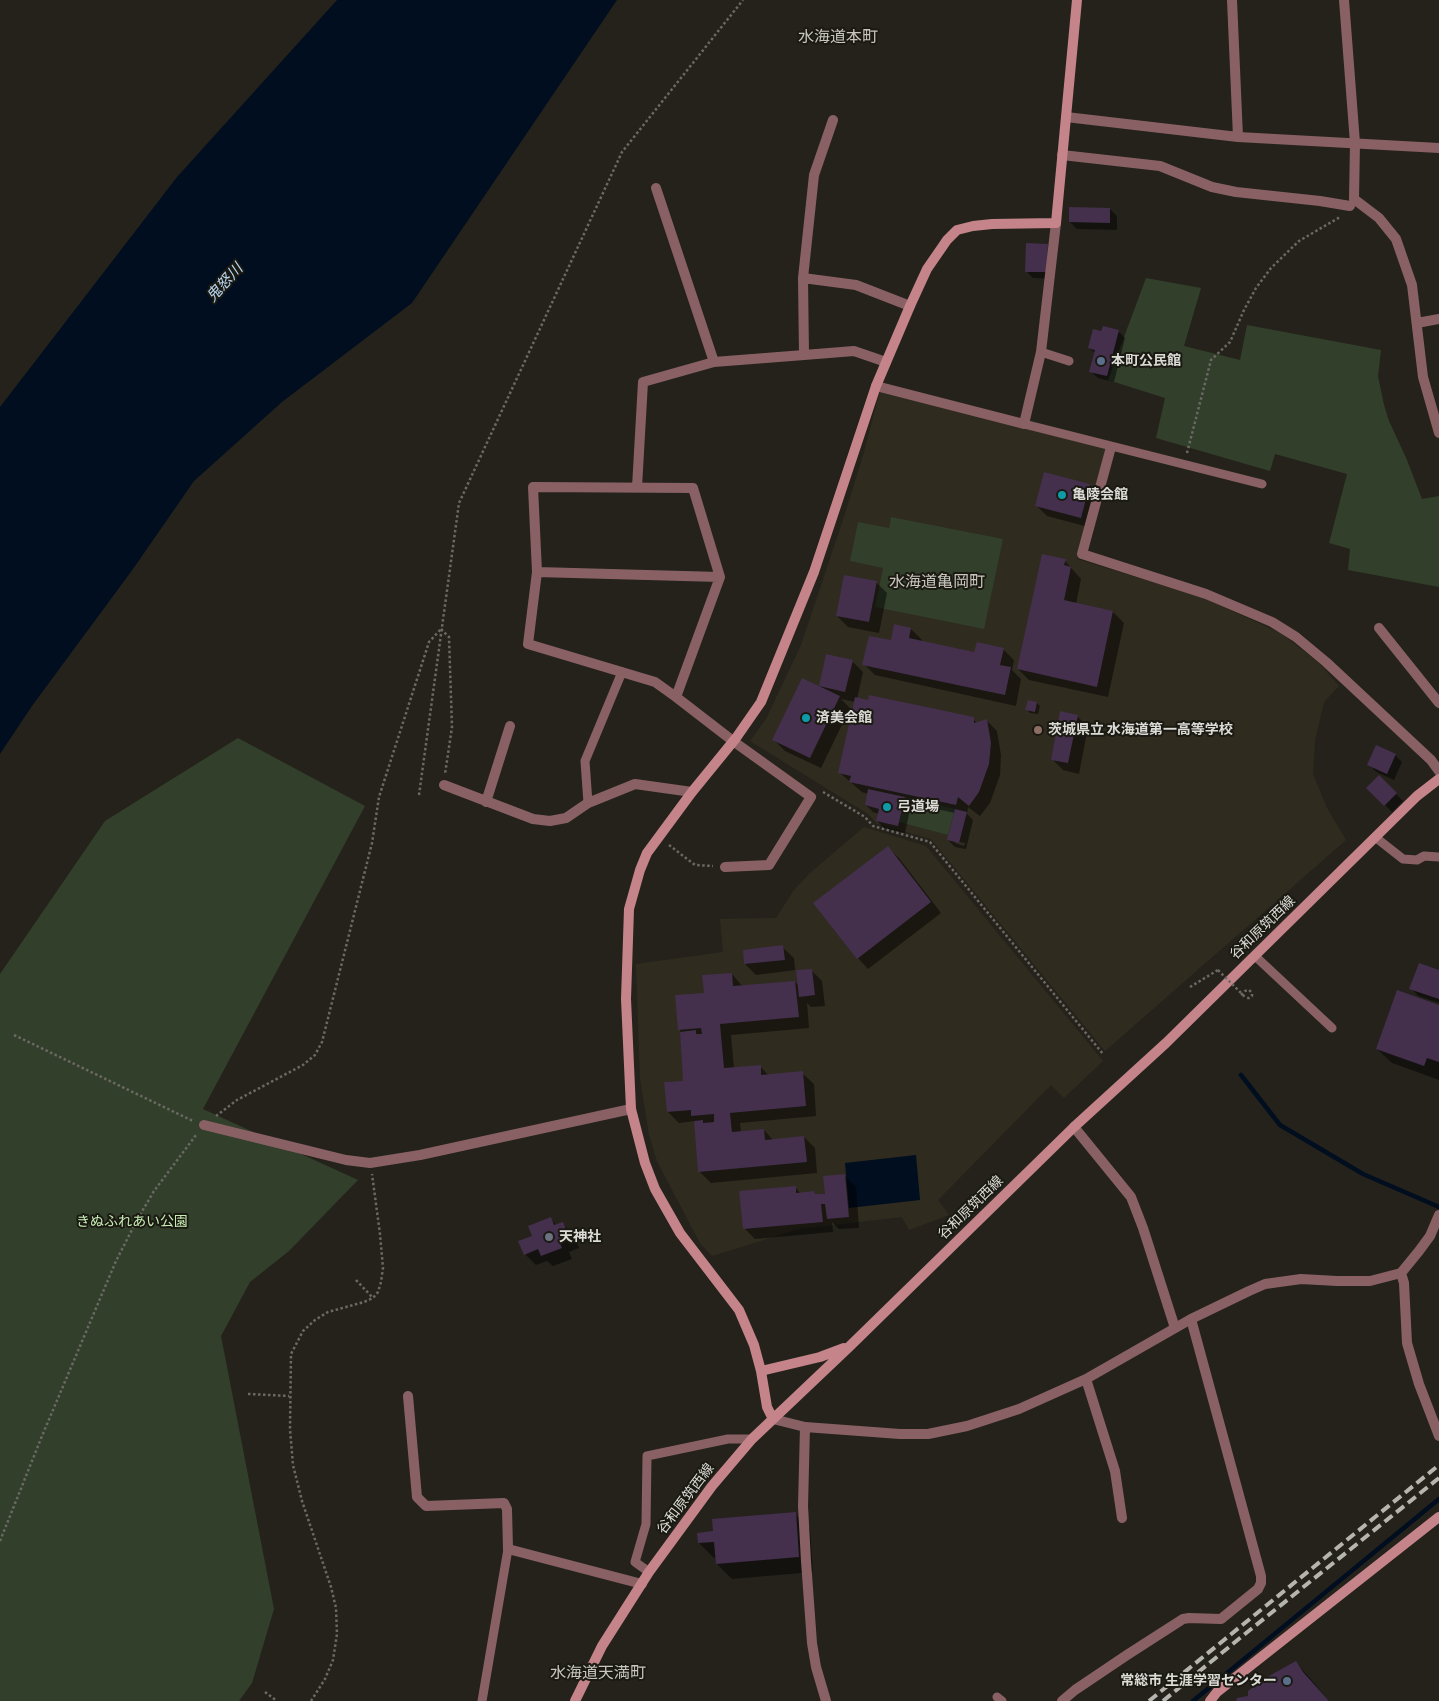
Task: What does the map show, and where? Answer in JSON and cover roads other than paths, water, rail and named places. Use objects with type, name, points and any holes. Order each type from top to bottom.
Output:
[{"type":"street","points":[[876,386],[1024,424],[1041,352],[1056,223],[1077,0]]},
{"type":"street","points":[[1232,0],[1238,137]]},
{"type":"street","points":[[1344,0],[1355,143],[1349,207]]},
{"type":"street","points":[[1066,117],[1238,137],[1439,148]]},
{"type":"street","points":[[804,355],[803,278],[814,175],[833,120]]},
{"type":"street","points":[[1062,155],[1160,166],[1212,187],[1236,192],[1320,201],[1349,207],[1379,218],[1396,238],[1412,285],[1422,377],[1439,432]]},
{"type":"street","points":[[656,188],[714,362]]},
{"type":"street","points":[[1056,223],[992,224],[957,230],[947,240],[927,269],[876,386],[814,572],[761,702],[733,742],[692,792],[647,853],[628,908],[626,999],[631,1109],[645,1163],[656,1189],[680,1233],[738,1310],[754,1345],[761,1371],[764,1395],[773,1420],[805,1428],[928,1434],[968,1426],[1019,1409],[1086,1379],[1191,1319],[1248,1290],[1279,1281],[1301,1279],[1346,1282],[1370,1281],[1401,1273],[1430,1236],[1439,1215]]},
{"type":"street","points":[[803,278],[856,285],[910,306]]},
{"type":"street","points":[[1417,323],[1439,319]]},
{"type":"street","points":[[636,487],[643,382],[714,362],[854,352],[886,362]]},
{"type":"street","points":[[1111,447],[1082,554],[1206,594],[1272,622],[1296,637],[1333,668],[1431,760],[1439,770]]},
{"type":"street","points":[[676,697],[720,577],[693,488],[533,487],[537,572],[528,644],[656,682],[733,742],[811,797],[770,865],[725,866]]},
{"type":"street","points":[[537,572],[720,577]]},
{"type":"street","points":[[1379,628],[1439,703]]},
{"type":"street","points":[[486,802],[510,726]]},
{"type":"street","name":"谷和原筑西線","points":[[575,1701],[602,1646],[649,1572],[712,1486],[752,1439],[1074,1127],[1166,1043],[1417,796],[1439,779]]},
{"type":"street","points":[[444,785],[533,819],[550,821],[566,818],[588,803],[635,784],[692,792]]},
{"type":"street","points":[[204,1125],[346,1160],[370,1163],[420,1155],[631,1109]]},
{"type":"street","points":[[1074,1127],[1131,1197],[1150,1247],[1175,1328]]},
{"type":"street","points":[[1401,1273],[1404,1283],[1407,1343],[1419,1384],[1439,1436]]},
{"type":"street","points":[[1062,1701],[1126,1655],[1183,1619],[1221,1619],[1258,1589],[1261,1583],[1261,1576],[1191,1319]]},
{"type":"street","points":[[761,1371],[820,1357],[850,1346]]},
{"type":"street","points":[[1086,1379],[1115,1471],[1122,1518]]},
{"type":"street","points":[[408,1396],[417,1497],[426,1506],[504,1503],[508,1549],[642,1584]]},
{"type":"street","points":[[805,1428],[803,1506],[812,1643],[816,1667],[826,1701]]},
{"type":"street","points":[[1210,1701],[1217,1692],[1233,1679],[1439,1517]]},
{"type":"lane","points":[[1041,352],[1069,361]]},
{"type":"lane","points":[[1024,424],[1262,484]]},
{"type":"lane","points":[[588,803],[585,761],[622,672]]},
{"type":"lane","points":[[1375,837],[1403,858],[1417,860],[1424,856],[1439,857]]},
{"type":"lane","points":[[1255,956],[1332,1028]]},
{"type":"lane","points":[[649,1572],[636,1562],[646,1524],[647,1456],[728,1439],[752,1439]]},
{"type":"lane","points":[[482,1701],[508,1549]]},
{"type":"water","name":"鬼怒川","points":[[337,0],[617,0],[412,303],[282,402],[194,481],[133,569],[32,706],[0,754],[0,407],[177,177]]},
{"type":"water","points":[[916,1155],[920,1200],[849,1208],[845,1163]]},
{"type":"waterway","points":[[1241,1075],[1280,1125],[1363,1174],[1439,1207]]},
{"type":"waterway","points":[[1193,1701],[1439,1499]]},
{"type":"railway","points":[[1149,1701],[1439,1465]]},
{"type":"railway","points":[[1163,1701],[1439,1478]]},
{"type":"place","name":"本町公民館","points":[[1101,361]]},
{"type":"place","name":"亀陵会館","points":[[1062,495]]},
{"type":"place","name":"済美会館","points":[[806,718]]},
{"type":"place","name":"茨城県立 水海道第一高等学校","points":[[1038,730]]},
{"type":"place","name":"弓道場","points":[[887,807]]},
{"type":"place","name":"天神社","points":[[549,1237]]},
{"type":"place","name":"常総市 生涯学習センター","points":[[1287,1681]]},
{"type":"district","name":"水海道本町","points":[[838,38]]},
{"type":"district","name":"水海道亀岡町","points":[[937,583]]},
{"type":"district","name":"水海道天満町","points":[[598,1674]]},
{"type":"park label","name":"きぬふれあい公園","points":[[132,1222]]}]
